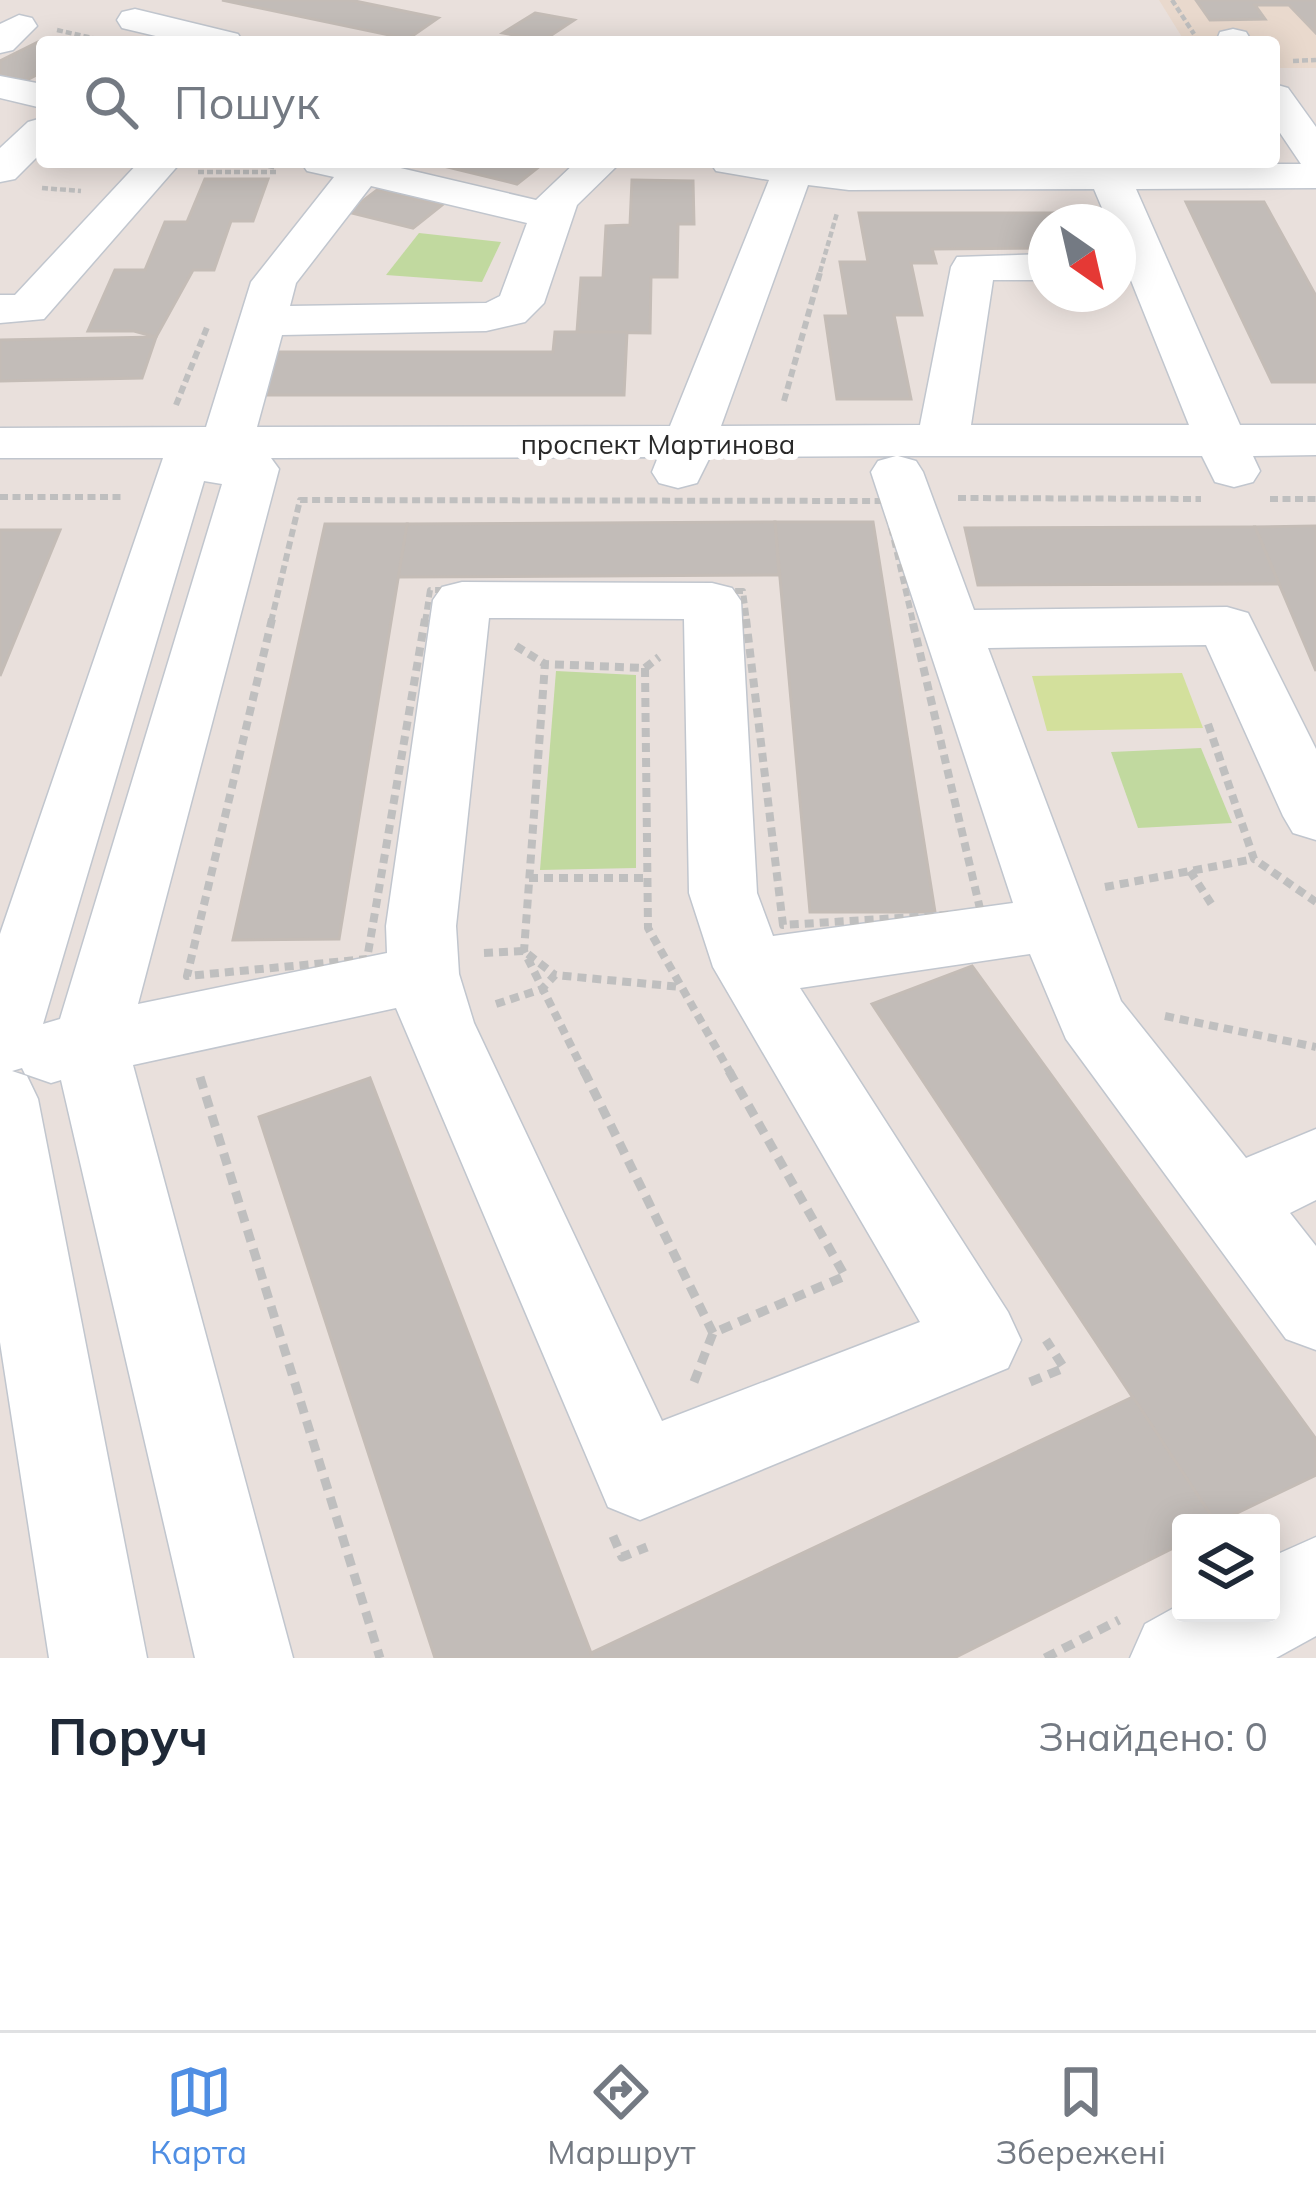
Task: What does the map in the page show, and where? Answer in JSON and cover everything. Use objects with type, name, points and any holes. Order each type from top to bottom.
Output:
[{"type":"street","points":[[135,20],[200,36]]},
{"type":"street","points":[[0,87],[36,95]]},
{"type":"street","points":[[1280,92],[1316,89]]},
{"type":"street","points":[[1280,106],[1309,169],[1316,215]]},
{"type":"street","points":[[14,179],[36,140]]},
{"type":"street","points":[[0,309],[28,310],[171,168]]},
{"type":"street","points":[[244,1658],[90,1044],[221,463],[274,282],[327,168],[551,216]]},
{"type":"street","points":[[262,321],[486,317],[509,312],[521,303],[557,200],[594,168]]},
{"type":"street","points":[[764,168],[849,178],[1111,179],[1309,169]]},
{"type":"street","points":[[684,458],[792,173]]},
{"type":"street","points":[[1111,179],[1117,204]]},
{"type":"street","points":[[1028,266],[973,267],[929,471],[952,629],[1076,906],[1092,1018],[1316,1311]]},
{"type":"street","points":[[1136,272],[1237,478]]},
{"type":"street","name":"проспект Мартинова","points":[[1237,478],[1316,440]]},
{"type":"street","name":"проспект Мартинова","points":[[0,443],[221,463]]},
{"type":"street","name":"проспект Мартинова","points":[[0,468],[684,458],[929,471],[1237,478],[1316,473]]},
{"type":"street","points":[[0,1045],[221,463]]},
{"type":"street","points":[[462,600],[712,601],[723,893],[738,959],[978,1340],[640,1475],[428,984],[421,926],[462,600]]},
{"type":"street","points":[[952,629],[1227,626],[1316,816]]},
{"type":"street","points":[[738,959],[1076,906]]},
{"type":"street","points":[[0,1063],[428,984]]},
{"type":"street","points":[[0,1099],[98,1658]]},
{"type":"street","points":[[1232,1202],[1316,1163]]},
{"type":"street","points":[[1280,1603],[1316,1584]]},
{"type":"street","points":[[1179,1658],[1245,1622]]},
{"type":"path","points":[[1172,0],[1195,36]]},
{"type":"path","points":[[14,179],[94,192]]},
{"type":"path","points":[[929,471],[1237,478],[1316,499]]},
{"type":"path","points":[[428,984],[542,989],[555,975],[738,959],[981,913],[885,501],[300,500],[187,976],[367,959],[430,590],[743,591],[738,959],[845,1276],[712,1333],[542,989],[524,951],[545,664],[645,668],[648,928],[738,959]]},
{"type":"path","points":[[1203,710],[1254,859],[1314,896]]},
{"type":"path","points":[[1076,906],[1190,871],[1254,859]]},
{"type":"path","points":[[1190,871],[1214,908]]},
{"type":"path","points":[[529,878],[648,878]]},
{"type":"path","points":[[524,951],[555,975]]},
{"type":"path","points":[[428,984],[524,951]]},
{"type":"path","points":[[1152,1008],[1163,1016],[1316,1047]]},
{"type":"path","points":[[221,1069],[200,1076],[380,1658]]},
{"type":"path","points":[[1022,1386],[1064,1368],[1040,1329]]},
{"type":"path","points":[[603,1514],[622,1557],[664,1539]]},
{"type":"shaded area","points":[[1159,0],[1316,0],[1316,68],[1280,68],[1280,36],[1181,36]]},
{"type":"green space","points":[[419,233],[501,242],[482,282],[386,275]]},
{"type":"green space","points":[[556,671],[636,675],[636,868],[540,870]]},
{"type":"green space","points":[[1182,673],[1203,728],[1047,731],[1032,676]]},
{"type":"green space","points":[[1201,748],[1232,823],[1138,828],[1111,752]]},
{"type":"building","points":[[222,0],[350,0],[438,18],[412,36]]},
{"type":"building","points":[[1196,0],[1316,0],[1316,33],[1289,5],[1255,5],[1265,19],[1210,20]]},
{"type":"building","points":[[535,13],[574,20],[550,36],[503,33]]},
{"type":"building","points":[[36,43],[36,75],[25,81],[0,75],[0,61]]},
{"type":"building","points":[[452,168],[537,168],[517,184]]},
{"type":"building","points":[[205,179],[268,179],[253,221],[231,221],[214,270],[193,270],[156,337],[134,331],[88,331],[115,270],[145,270],[165,222],[187,222]]},
{"type":"building","points":[[632,180],[693,181],[694,224],[678,224],[677,277],[651,277],[650,333],[577,332],[581,278],[603,278],[606,226],[630,225]]},
{"type":"building","points":[[377,190],[442,205],[413,228],[348,212]]},
{"type":"building","points":[[1186,202],[1264,202],[1316,296],[1316,382],[1272,382]]},
{"type":"building","points":[[859,213],[1028,213],[1028,248],[932,249],[936,263],[911,263],[922,315],[894,315],[911,399],[837,399],[825,316],[849,316],[840,262],[868,262]]},
{"type":"building","points":[[555,332],[627,332],[624,395],[264,395],[277,352],[553,352]]},
{"type":"building","points":[[156,337],[142,378],[0,381],[0,340]]},
{"type":"building","points":[[775,522],[873,522],[935,912],[810,912]]},
{"type":"building","points":[[775,522],[779,575],[398,577],[407,524]]},
{"type":"building","points":[[325,524],[407,524],[339,939],[233,940]]},
{"type":"building","points":[[1316,526],[1316,671],[1255,527]]},
{"type":"building","points":[[1255,527],[1279,584],[978,585],[965,528]]},
{"type":"building","points":[[0,530],[60,530],[0,676]]},
{"type":"building","points":[[972,966],[1316,1439],[1316,1475],[1235,1514],[1210,1514],[872,1004]]},
{"type":"building","points":[[370,1078],[593,1658],[435,1658],[259,1117]]},
{"type":"building","points":[[1133,1397],[1210,1514],[1172,1514],[1172,1549],[954,1658],[593,1658],[591,1653]]}]
